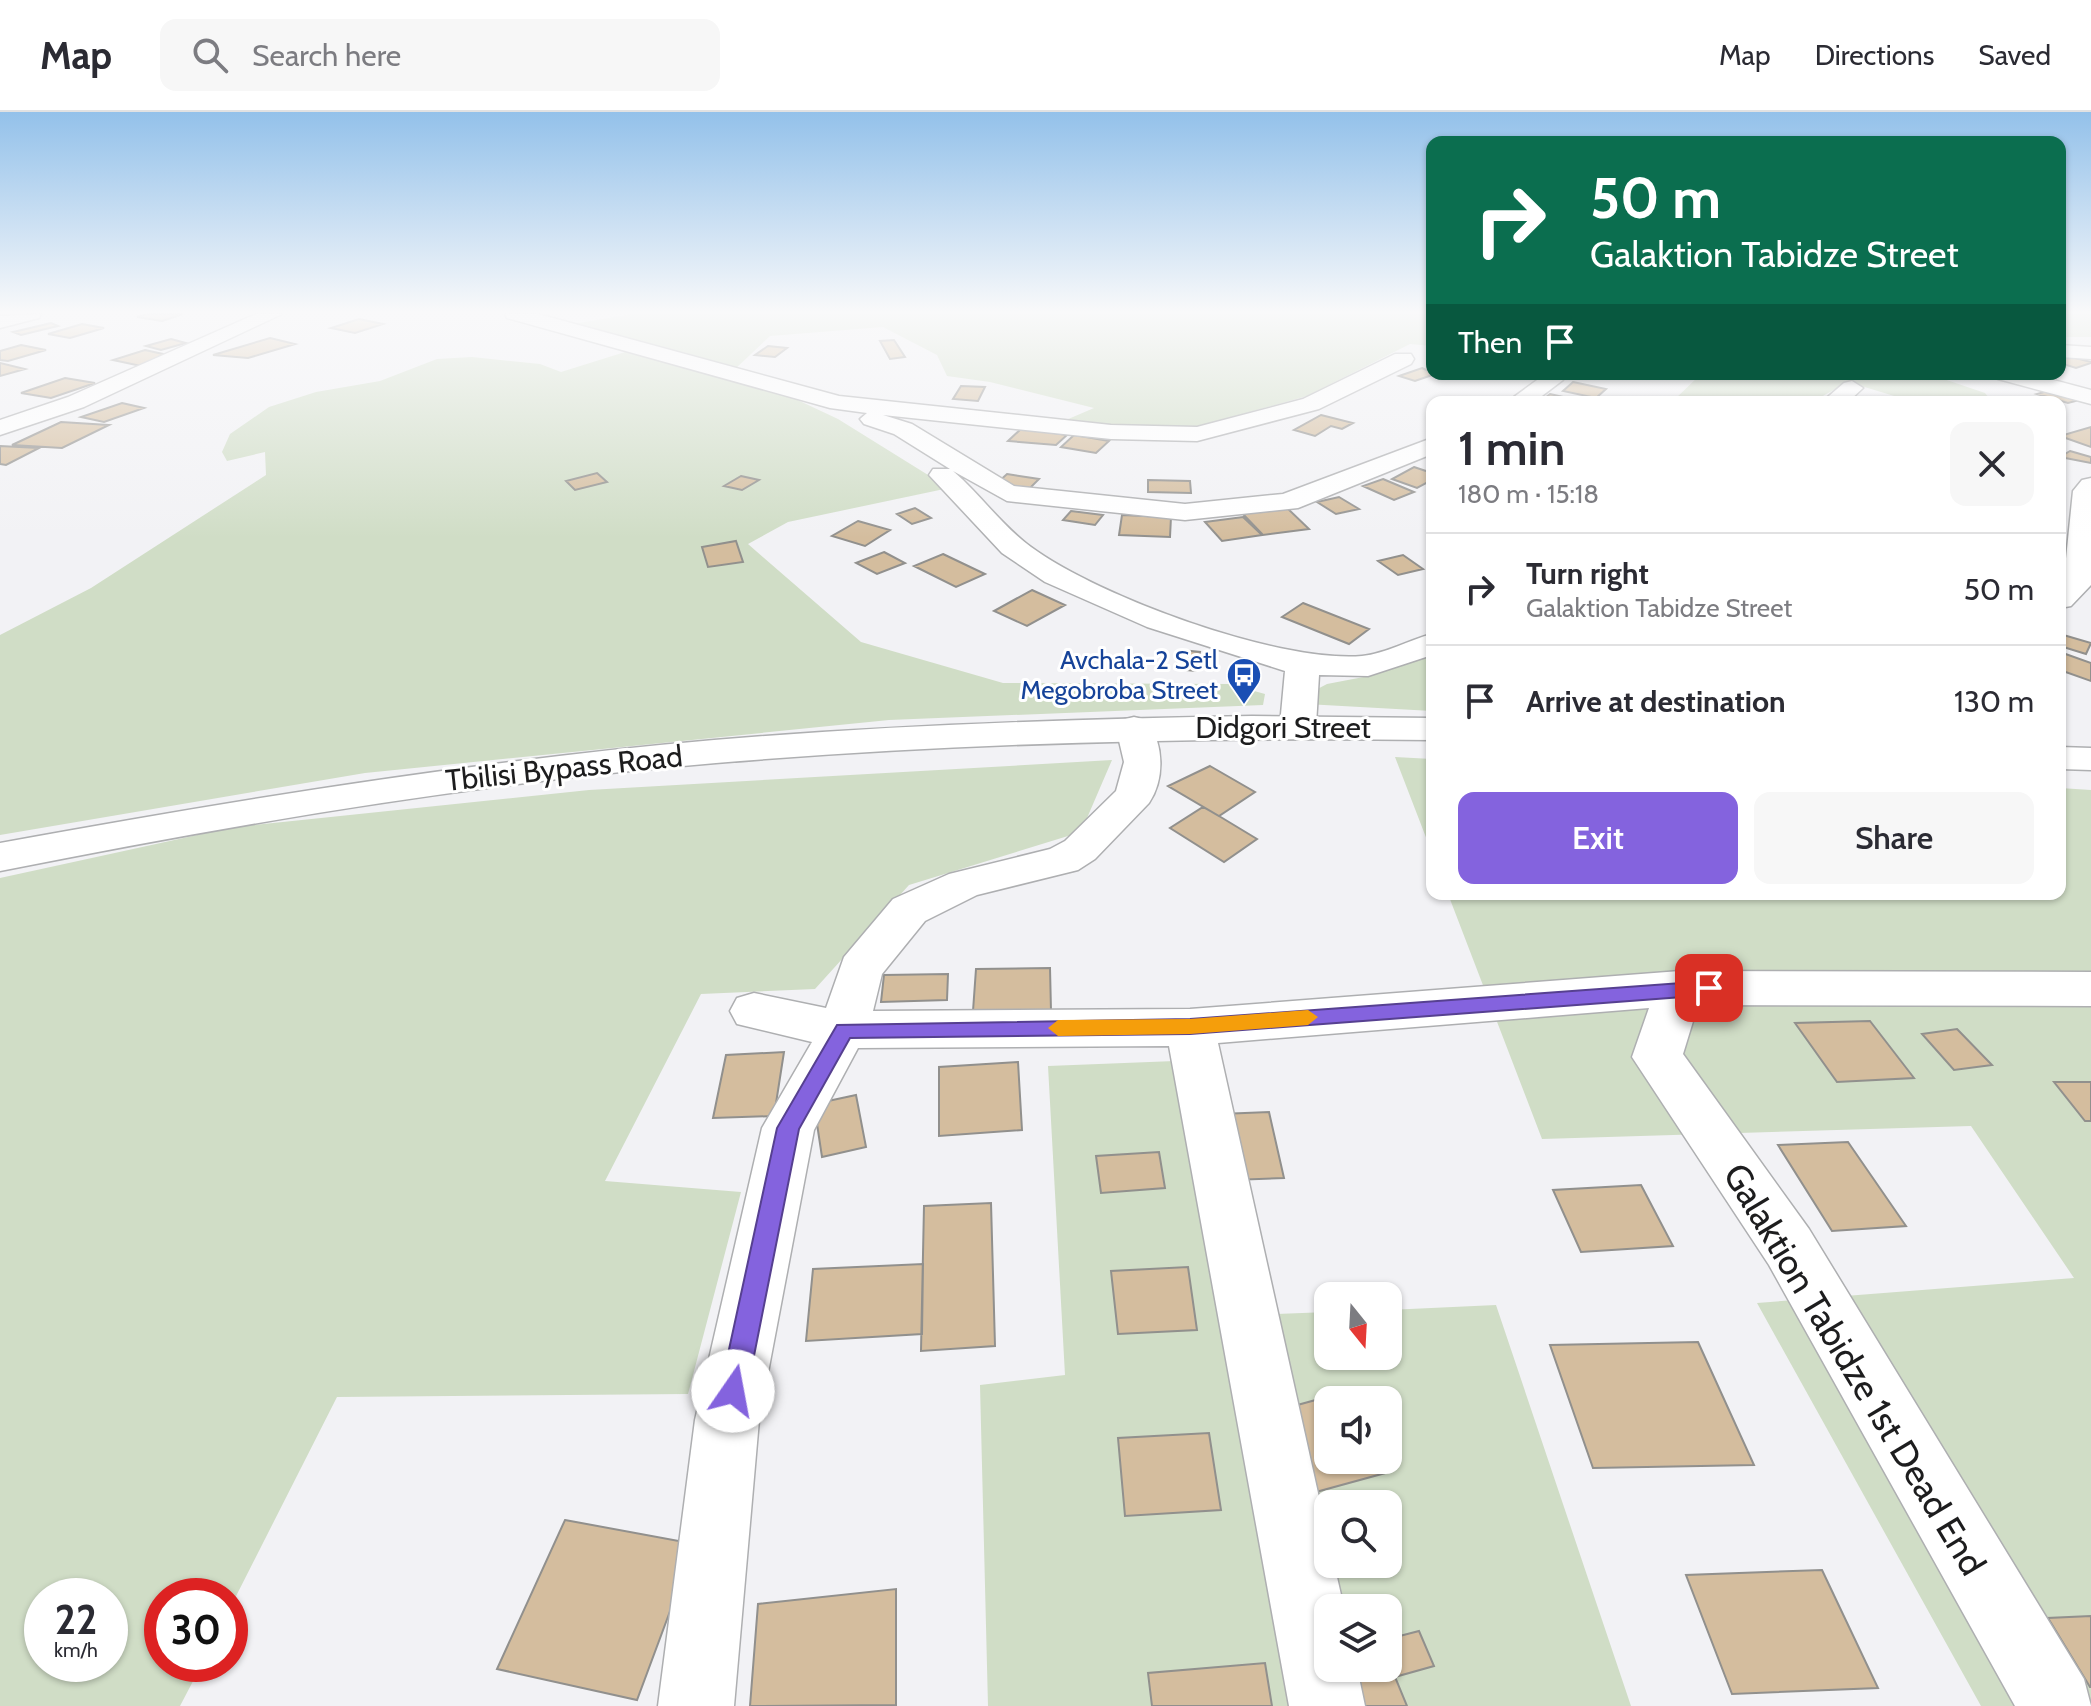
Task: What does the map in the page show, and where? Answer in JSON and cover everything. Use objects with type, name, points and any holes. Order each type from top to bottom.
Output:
[{"type":"main road","points":[[0,428],[106,388]]},
{"type":"main road","points":[[772,388],[896,425],[991,487],[1007,493],[1185,512],[1288,502],[1426,447]]},
{"type":"main road","points":[[850,411],[1111,432],[1197,434],[1311,404],[1343,388]]},
{"type":"main road","points":[[2059,388],[2091,397]]},
{"type":"main road","points":[[850,411],[944,477],[1005,541],[1077,586],[1129,607],[1302,665],[1368,666],[1426,646]]},
{"type":"main road","points":[[2066,593],[2079,580],[2086,491],[2091,486]]},
{"type":"main road","points":[[1298,725],[1302,665]]},
{"type":"main road","name":"Didgori Street","points":[[1134,728],[1298,725],[1426,729]]},
{"type":"main road","points":[[696,1706],[727,1420],[788,1128],[844,1030],[860,969],[909,910],[964,884],[1063,860],[1080,850],[1135,795],[1143,762],[1134,728]]},
{"type":"main road","name":"Tbilisi Bypass Road","points":[[0,857],[313,800],[502,773],[685,755],[914,738],[1134,728]]},
{"type":"main road","points":[[2066,758],[2091,759]]},
{"type":"main road","points":[[754,1011],[844,1030],[1190,1027],[1680,988],[2091,989]]},
{"type":"main road","name":"Galaktion Tabidze 1st Dead End","points":[[1680,988],[1657,1057],[1789,1247],[2057,1706]]},
{"type":"main road","points":[[1190,1027],[1327,1706]]},
{"type":"green space","points":[[337,388],[773,388],[838,419],[949,488],[788,522],[748,544],[861,642],[1003,683],[1229,684],[1265,694],[1263,705],[889,720],[365,773],[0,835],[0,635],[91,588],[266,475],[265,452],[227,461],[222,452],[230,434],[269,407]]},
{"type":"green space","points":[[1016,388],[1322,388],[1307,396],[1186,430],[1059,423],[1094,408]]},
{"type":"green space","points":[[1686,388],[1837,388],[1823,396],[1678,396]]},
{"type":"green space","points":[[1869,388],[1971,388],[1987,396],[1894,396]]},
{"type":"green space","points":[[1426,657],[1426,711],[1306,704],[1308,694],[1327,684],[1374,675]]},
{"type":"green space","points":[[1395,757],[1426,759],[1426,837]]},
{"type":"green space","points":[[1112,760],[1081,832],[909,885],[815,989],[701,994],[605,1181],[741,1192],[688,1394],[337,1397],[245,1578],[144,1578],[144,1682],[193,1682],[180,1706],[0,1706],[0,878],[234,827],[589,790]]},
{"type":"green space","points":[[2066,788],[2091,790],[2091,971],[2085,972],[2091,978],[2091,1706],[1981,1706],[1757,1303],[2074,1278],[1971,1126],[1542,1139],[1450,900],[2066,900]]},
{"type":"green space","points":[[1175,1061],[1223,1316],[1314,1313],[1314,1370],[1402,1370],[1402,1309],[1496,1305],[1631,1706],[988,1706],[980,1385],[1065,1375],[1048,1066]]},
{"type":"building","points":[[35,388],[79,388],[51,398],[21,393]]},
{"type":"building","points":[[960,388],[984,388],[978,401],[953,399]]},
{"type":"building","points":[[1566,388],[1606,389],[1598,396],[1563,391]]},
{"type":"building","points":[[2055,389],[2087,398],[2068,403],[2066,396],[2037,394]]},
{"type":"building","points":[[122,403],[144,408],[104,422],[81,417]]},
{"type":"building","points":[[1321,415],[1353,423],[1342,429],[1331,426],[1315,436],[1294,430]]},
{"type":"building","points":[[61,422],[109,425],[62,448],[12,445]]},
{"type":"building","points":[[2091,427],[2091,447],[2066,438],[2066,434]]},
{"type":"building","points":[[1022,428],[1067,435],[1056,445],[1008,441]]},
{"type":"building","points":[[1074,435],[1109,441],[1096,453],[1061,447]]},
{"type":"building","points":[[0,446],[39,448],[6,465],[0,464]]},
{"type":"building","points":[[2070,451],[2091,457],[2091,463],[2066,458]]},
{"type":"building","points":[[1414,467],[1426,471],[1426,483],[1417,488],[1392,479]]},
{"type":"building","points":[[597,473],[607,482],[575,490],[566,481]]},
{"type":"building","points":[[1007,474],[1039,479],[1029,489],[996,484]]},
{"type":"building","points":[[741,476],[759,480],[742,490],[724,486]]},
{"type":"building","points":[[1383,479],[1414,492],[1394,500],[1363,486]]},
{"type":"building","points":[[1148,480],[1190,481],[1191,493],[1148,492]]},
{"type":"building","points":[[1339,497],[1359,509],[1336,514],[1317,502]]},
{"type":"building","points":[[1285,506],[1309,529],[1263,535],[1241,512]]},
{"type":"building","points":[[915,508],[931,518],[912,524],[897,514]]},
{"type":"building","points":[[1071,511],[1103,515],[1095,525],[1063,520]]},
{"type":"building","points":[[1122,515],[1171,517],[1170,537],[1119,535]]},
{"type":"building","points":[[1243,517],[1262,535],[1222,541],[1205,522]]},
{"type":"building","points":[[858,521],[890,530],[865,546],[832,536]]},
{"type":"building","points":[[736,541],[743,562],[708,567],[702,547]]},
{"type":"building","points":[[884,552],[905,563],[877,574],[856,563]]},
{"type":"building","points":[[943,554],[985,574],[956,587],[914,566]]},
{"type":"building","points":[[1403,555],[1423,569],[1398,575],[1378,561]]},
{"type":"building","points":[[1032,590],[1065,605],[1027,626],[994,611]]},
{"type":"building","points":[[1303,603],[1369,629],[1349,644],[1282,617]]},
{"type":"building","points":[[2066,636],[2091,643],[2086,654],[2066,648]]},
{"type":"building","points":[[1181,650],[1200,652],[1196,671],[1176,669]]},
{"type":"building","points":[[2066,654],[2091,663],[2091,681],[2066,672]]},
{"type":"building","points":[[1210,766],[1255,792],[1219,816],[1168,786]]},
{"type":"building","points":[[1203,807],[1257,839],[1224,862],[1170,828]]},
{"type":"building","points":[[1050,968],[1051,1011],[973,1011],[976,969]]},
{"type":"building","points":[[948,974],[947,1000],[881,1002],[884,975]]},
{"type":"building","points":[[1870,1021],[1914,1078],[1837,1082],[1795,1023]]},
{"type":"building","points":[[1957,1029],[1992,1065],[1954,1070],[1922,1034]]},
{"type":"building","points":[[784,1052],[774,1116],[713,1118],[726,1055]]},
{"type":"building","points":[[1018,1062],[1022,1130],[939,1136],[939,1067]]},
{"type":"building","points":[[2054,1082],[2091,1082],[2091,1121],[2085,1121]]},
{"type":"building","points":[[856,1095],[866,1147],[822,1157],[814,1104]]},
{"type":"building","points":[[1269,1112],[1284,1178],[1233,1180],[1221,1114]]},
{"type":"building","points":[[1848,1142],[1906,1226],[1832,1231],[1778,1145]]},
{"type":"building","points":[[1159,1152],[1165,1188],[1101,1193],[1096,1156]]},
{"type":"building","points":[[1641,1185],[1673,1246],[1581,1252],[1553,1190]]},
{"type":"building","points":[[991,1203],[995,1346],[921,1351],[924,1206]]},
{"type":"building","points":[[923,1264],[922,1334],[806,1341],[813,1269]]},
{"type":"building","points":[[1188,1267],[1197,1330],[1118,1334],[1111,1271]]},
{"type":"building","points":[[1698,1342],[1754,1465],[1593,1468],[1550,1345]]},
{"type":"building","points":[[1314,1400],[1314,1474],[1382,1474],[1314,1490],[1305,1495],[1272,1412]]},
{"type":"building","points":[[1209,1433],[1221,1510],[1125,1516],[1118,1438]]},
{"type":"building","points":[[565,1520],[695,1544],[637,1700],[497,1669]]},
{"type":"building","points":[[1822,1570],[1878,1688],[1732,1694],[1686,1575]]},
{"type":"building","points":[[896,1589],[896,1705],[750,1706],[758,1604]]},
{"type":"building","points":[[2091,1616],[2091,1687],[2090,1687],[2048,1618]]},
{"type":"building","points":[[1419,1631],[1434,1666],[1402,1675],[1402,1635]]},
{"type":"building","points":[[1265,1663],[1272,1706],[1152,1706],[1148,1673]]},
{"type":"building","points":[[1332,1682],[1397,1682],[1407,1706],[1340,1706]]},
{"type":"slow traffic","points":[[1058,1028],[1190,1027],[1308,1017]]},
{"type":"place","name":"Avchala-2 Setl Megobroba Street","points":[[1244,706]]},
{"type":"route","points":[[733,1391],[788,1128],[844,1030],[1190,1027],[1709,988]]}]
